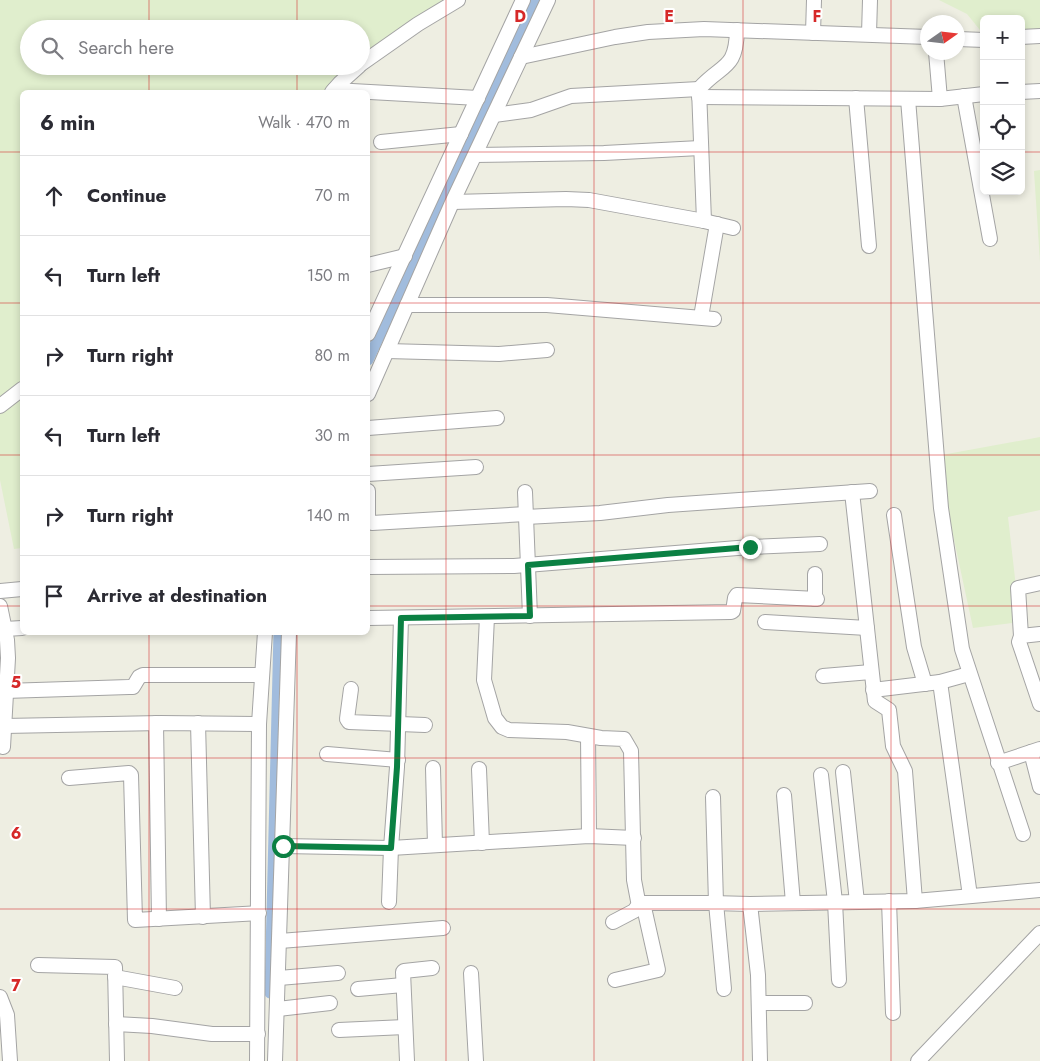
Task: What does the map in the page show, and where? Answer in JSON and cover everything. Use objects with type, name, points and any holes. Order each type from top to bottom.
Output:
[{"type":"street","points":[[370,58],[418,24],[458,0]]},
{"type":"street","points":[[370,330],[523,0]]},
{"type":"street","points":[[370,389],[453,202],[548,0]]},
{"type":"street","points":[[813,33],[814,0]]},
{"type":"street","points":[[869,34],[870,0]]},
{"type":"street","points":[[521,57],[615,37],[648,32],[704,29],[920,37]]},
{"type":"street","points":[[407,305],[547,305],[708,318],[710,222],[700,148],[699,93],[705,81],[728,65],[734,57],[737,46],[737,30]]},
{"type":"street","points":[[1025,37],[1040,36]]},
{"type":"street","points":[[965,39],[980,40]]},
{"type":"street","points":[[937,60],[940,98]]},
{"type":"street","points":[[335,90],[349,75]]},
{"type":"street","points":[[1025,92],[1040,91]]},
{"type":"street","points":[[494,115],[530,110],[571,96],[699,93],[908,99],[980,94]]},
{"type":"street","points":[[370,94],[478,98]]},
{"type":"street","points":[[964,96],[990,239]]},
{"type":"street","points":[[856,98],[869,246]]},
{"type":"street","points":[[908,99],[941,508],[962,649],[998,763],[1023,834]]},
{"type":"street","points":[[381,142],[461,134]]},
{"type":"street","points":[[475,155],[604,153],[700,148]]},
{"type":"street","points":[[453,202],[589,200],[733,228]]},
{"type":"street","points":[[370,264],[404,256]]},
{"type":"street","points":[[386,351],[499,354],[547,350]]},
{"type":"street","points":[[0,406],[20,391]]},
{"type":"street","points":[[370,428],[497,418]]},
{"type":"street","points":[[370,474],[476,467]]},
{"type":"street","points":[[370,522],[372,523],[600,513],[677,504],[870,491]]},
{"type":"street","points":[[525,492],[530,616]]},
{"type":"street","points":[[852,492],[875,701],[889,710],[893,746],[905,771],[915,901]]},
{"type":"street","points":[[894,516],[914,646],[925,684]]},
{"type":"street","points":[[370,567],[528,565],[750,547],[820,544]]},
{"type":"street","points":[[370,618],[731,612],[733,611],[734,598],[737,595],[816,599],[815,574]]},
{"type":"street","points":[[1040,583],[1018,588],[1022,636],[1019,642],[1040,704]]},
{"type":"street","points":[[0,590],[20,589]]},
{"type":"street","points":[[0,606],[8,658],[3,699],[3,748]]},
{"type":"street","points":[[487,617],[484,680],[495,718],[502,727],[509,730],[567,732],[624,740],[630,751],[634,880],[638,901],[641,903],[658,970],[615,980]]},
{"type":"street","points":[[389,902],[398,760],[401,618]]},
{"type":"street","points":[[765,622],[867,628]]},
{"type":"street","points":[[4,637],[20,629]]},
{"type":"street","points":[[1022,636],[1040,634]]},
{"type":"street","points":[[257,1061],[259,724],[265,635]]},
{"type":"street","points":[[275,1061],[289,635]]},
{"type":"street","points":[[823,676],[871,672]]},
{"type":"street","points":[[874,690],[940,682],[970,674]]},
{"type":"street","points":[[3,699],[129,687],[133,686],[138,677],[143,675],[262,675]]},
{"type":"street","points":[[940,682],[970,896]]},
{"type":"street","points":[[351,689],[347,719],[349,722],[425,725]]},
{"type":"street","points":[[4,726],[156,723],[259,724]]},
{"type":"street","points":[[156,723],[159,919]]},
{"type":"street","points":[[198,723],[203,917]]},
{"type":"street","points":[[588,736],[589,836]]},
{"type":"street","points":[[998,763],[1036,750],[1040,785]]},
{"type":"street","points":[[327,754],[398,760]]},
{"type":"street","points":[[433,768],[434,845]]},
{"type":"street","points":[[479,769],[482,843]]},
{"type":"street","points":[[843,772],[857,902]]},
{"type":"street","points":[[70,778],[129,773],[131,775],[135,920],[259,913]]},
{"type":"street","points":[[821,775],[835,902],[839,980]]},
{"type":"street","points":[[784,795],[793,903]]},
{"type":"street","points":[[713,797],[716,903],[724,988]]},
{"type":"street","points":[[283,846],[391,848],[589,836],[634,838]]},
{"type":"street","points":[[613,922],[634,911],[641,903],[750,904],[915,901],[1040,890]]},
{"type":"street","points":[[889,901],[893,1013]]},
{"type":"street","points":[[750,904],[758,975],[760,1061]]},
{"type":"street","points":[[280,941],[443,928]]},
{"type":"street","points":[[918,1061],[1039,939]]},
{"type":"street","points":[[38,965],[114,967],[116,977],[117,1061]]},
{"type":"street","points":[[407,1061],[404,971],[432,968]]},
{"type":"street","points":[[471,973],[476,1061]]},
{"type":"street","points":[[279,978],[338,974]]},
{"type":"street","points":[[116,977],[175,988]]},
{"type":"street","points":[[358,989],[403,985]]},
{"type":"street","points":[[0,997],[7,1016],[10,1061]]},
{"type":"street","points":[[278,1009],[330,1003]]},
{"type":"street","points":[[759,1003],[805,1003]]},
{"type":"street","points":[[116,1024],[152,1026],[212,1034],[258,1034]]},
{"type":"street","points":[[339,1030],[405,1027]]},
{"type":"green space","points":[[0,0],[458,0],[370,58],[370,20],[20,20],[20,75],[350,75],[334,90],[20,90],[20,548],[14,549],[0,480],[0,414],[9,399],[0,396]]},
{"type":"green space","points":[[939,0],[1040,0],[1040,37],[1025,38],[1025,15],[980,15],[980,30],[967,14]]},
{"type":"green space","points":[[1040,170],[1040,262],[1034,171]]},
{"type":"green space","points":[[1040,437],[1040,510],[1008,517],[1020,622],[973,628],[936,456]]},
{"type":"waterway","points":[[370,356],[537,0]]},
{"type":"waterway","points":[[270,993],[279,635]]},
{"type":"route","points":[[283,846],[391,848],[397,767],[401,618],[530,616],[528,565],[750,547]]}]
